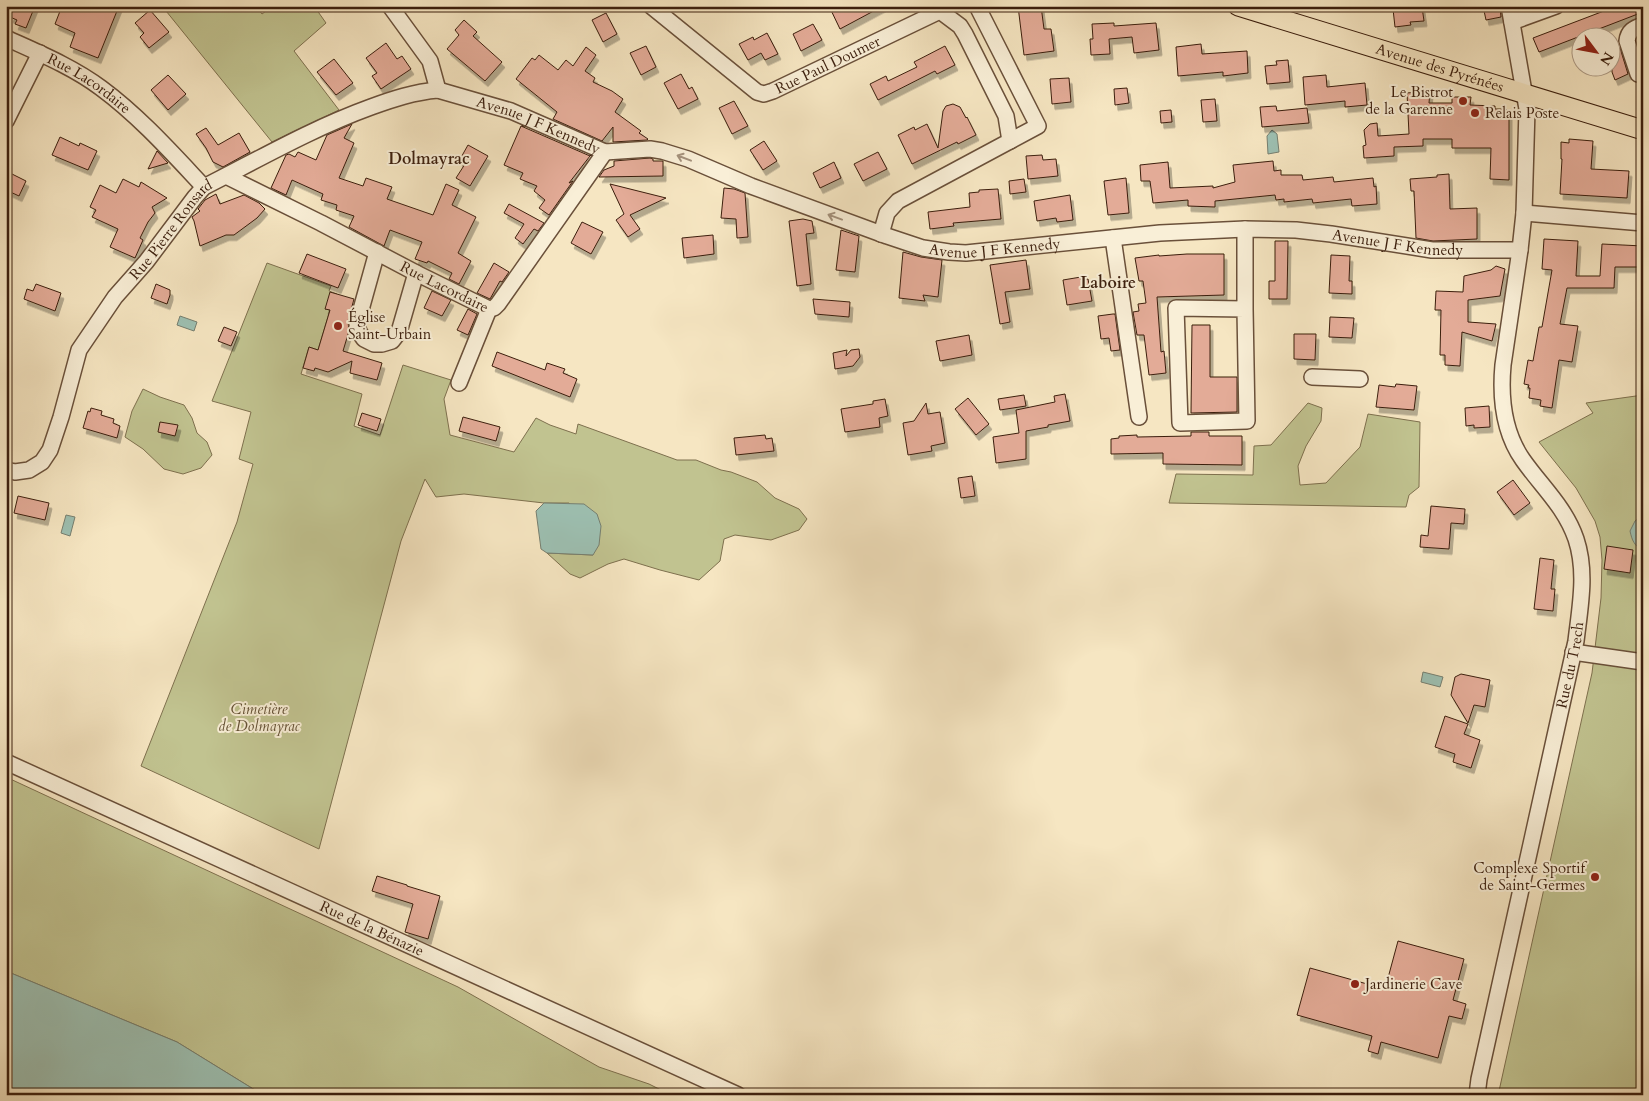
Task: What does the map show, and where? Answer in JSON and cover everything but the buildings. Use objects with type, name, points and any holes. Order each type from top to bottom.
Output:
[{"type":"main road","name":"Avenue des Pyrénées","points":[[1238,6],[1643,130]]},
{"type":"street","points":[[390,6],[430,61],[438,90]]},
{"type":"street","name":"Rue Paul Doumer","points":[[650,6],[757,92],[764,94],[945,8],[965,34],[1006,116],[1010,141]]},
{"type":"street","points":[[881,234],[887,213],[898,200],[1038,126],[977,6]]},
{"type":"street","points":[[1509,6],[1527,109],[1524,213],[1520,250]]},
{"type":"street","points":[[1512,22],[1556,6]]},
{"type":"street","points":[[1638,74],[1627,37],[1634,28],[1643,25]]},
{"type":"street","name":"Rue Lacordaire","points":[[6,38],[76,72],[100,88],[126,108],[204,186]]},
{"type":"street","points":[[6,121],[40,54]]},
{"type":"street","name":"Avenue J F Kennedy","points":[[438,90],[511,111],[605,152],[650,149],[675,155],[751,186],[881,234],[923,248],[949,252],[966,253],[1113,238],[1206,230],[1244,229],[1296,230],[1432,250],[1520,250]]},
{"type":"street","name":"Rue Pierre Ronsard","points":[[6,470],[15,472],[29,470],[42,462],[53,442],[78,350],[115,297],[146,262],[204,186],[342,117],[407,95],[438,90]]},
{"type":"street","name":"Rue Lacordaire","points":[[226,176],[489,309],[494,308],[498,304],[605,152]]},
{"type":"street","points":[[1524,213],[1643,223]]},
{"type":"street","points":[[1244,229],[1247,421],[1180,423],[1176,308],[1245,309]]},
{"type":"street","points":[[1113,238],[1139,418]]},
{"type":"street","name":"Rue du Trech","points":[[1477,1095],[1478,1079],[1573,652],[1582,592],[1582,572],[1577,541],[1568,519],[1560,506],[1523,460],[1515,446],[1502,403],[1503,365],[1520,250]]},
{"type":"street","points":[[377,252],[357,324],[359,332],[364,338],[374,344],[392,341],[399,332],[416,273]]},
{"type":"street","points":[[459,382],[489,309]]},
{"type":"street","points":[[1312,377],[1360,380]]},
{"type":"street","points":[[1573,652],[1643,662]]},
{"type":"street","name":"Rue de la Bénazie","points":[[6,762],[738,1095]]},
{"type":"green space","points":[[162,6],[256,6],[262,14],[273,6],[314,6],[326,23],[294,51],[339,110],[272,142]]},
{"type":"green space","name":"Cimetière de Dolmayrac","points":[[267,263],[331,286],[329,291],[337,294],[334,304],[325,309],[330,310],[318,350],[309,347],[301,374],[362,394],[354,426],[380,435],[403,365],[451,380],[444,399],[450,435],[514,452],[536,418],[576,434],[578,424],[677,460],[696,460],[757,482],[775,498],[799,509],[807,519],[799,530],[771,540],[735,535],[724,539],[720,561],[699,580],[624,559],[608,564],[580,578],[570,574],[547,553],[593,555],[569,503],[544,503],[464,494],[436,497],[425,479],[401,541],[319,849],[141,766],[237,522],[253,464],[239,459],[251,412],[212,401]]},
{"type":"green space","points":[[143,389],[184,405],[192,418],[197,433],[207,442],[212,455],[201,468],[183,474],[164,469],[143,449],[125,437],[132,411]]},
{"type":"green space","name":"Complexe Sportif de Saint-Germes","points":[[1643,395],[1643,1095],[1520,1095],[1499,1091],[1592,673],[1601,598],[1602,560],[1600,537],[1595,521],[1576,488],[1539,442],[1593,413],[1586,403]]},
{"type":"green space","points":[[1308,403],[1322,408],[1321,421],[1306,446],[1298,466],[1300,485],[1326,483],[1360,447],[1368,414],[1420,422],[1419,487],[1409,495],[1406,507],[1169,503],[1176,474],[1253,475],[1254,446],[1271,445]]},
{"type":"green space","points":[[6,777],[458,987],[599,1067],[649,1084],[671,1095],[263,1095],[177,1042],[6,971]]},
{"type":"shaded area","points":[[1272,130],[1277,134],[1279,152],[1268,154],[1267,136]]},
{"type":"shaded area","points":[[180,316],[197,322],[194,331],[177,325]]},
{"type":"shaded area","points":[[544,503],[584,504],[597,514],[601,526],[599,545],[593,555],[547,553],[541,549],[536,511]]},
{"type":"shaded area","points":[[66,515],[75,517],[70,536],[61,533]]},
{"type":"shaded area","points":[[1643,515],[1643,550],[1637,547],[1630,531],[1635,521]]},
{"type":"shaded area","points":[[1423,672],[1443,677],[1440,687],[1421,682]]},
{"type":"shaded area","points":[[6,971],[177,1042],[263,1095],[6,1095]]},
{"type":"place","name":"Le Bistrot de la Garenne","points":[[1463,101]]},
{"type":"place","name":"Relais Poste","points":[[1475,113]]},
{"type":"place","name":"Église Saint-Urbain","points":[[338,326]]},
{"type":"place","name":"Complexe Sportif de Saint-Germes","points":[[1595,877]]},
{"type":"place","name":"Jardinerie Cave","points":[[1355,984]]},
{"type":"district","name":"Dolmayrac","points":[[429,158]]},
{"type":"district","name":"Laboire","points":[[1108,282]]}]
